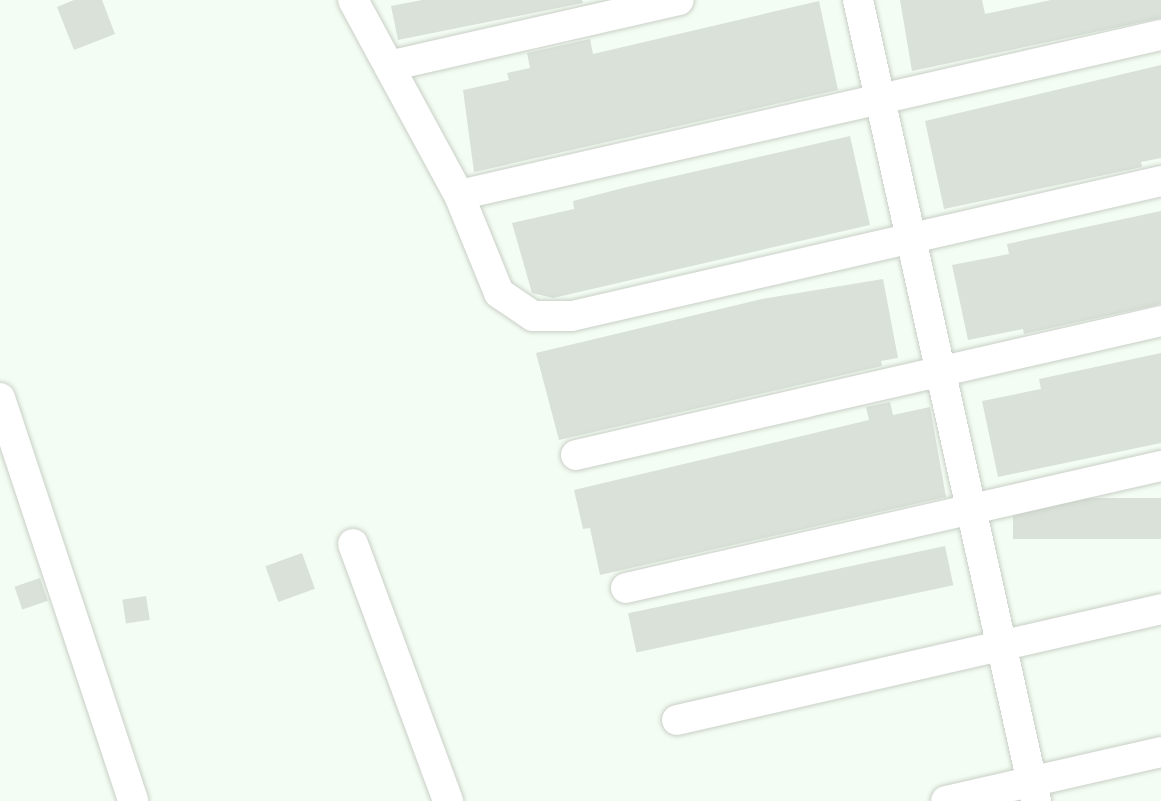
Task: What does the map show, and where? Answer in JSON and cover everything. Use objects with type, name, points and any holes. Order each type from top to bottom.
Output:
[{"type":"street","points":[[353,0],[459,195],[499,293],[519,311],[546,318],[572,316],[1161,181]]},
{"type":"street","points":[[389,66],[679,0]]},
{"type":"street","points":[[858,0],[1034,791]]},
{"type":"street","points":[[459,195],[1161,35]]},
{"type":"street","points":[[576,455],[1161,321]]},
{"type":"street","points":[[0,398],[133,801]]},
{"type":"street","points":[[626,588],[1161,466]]},
{"type":"street","points":[[353,544],[448,801]]},
{"type":"street","points":[[677,720],[1161,609]]},
{"type":"street","points":[[946,801],[1034,791],[1161,752]]},
{"type":"building","points":[[74,0],[102,0],[115,34],[74,50],[57,7]]},
{"type":"building","points":[[422,0],[582,0],[583,3],[398,40],[391,6]]},
{"type":"building","points":[[900,0],[982,0],[985,14],[1051,0],[1161,0],[1161,18],[912,71]]},
{"type":"building","points":[[819,1],[838,90],[474,172],[463,90],[509,80],[507,73],[530,68],[527,53],[590,39],[593,54]]},
{"type":"building","points":[[1161,65],[1161,158],[1141,162],[1142,167],[944,209],[925,121]]},
{"type":"building","points":[[850,136],[870,225],[553,298],[532,293],[512,223],[574,209],[573,201],[627,187]]},
{"type":"building","points":[[1161,211],[1161,304],[1024,334],[1023,329],[968,340],[952,265],[1009,254],[1007,244]]},
{"type":"building","points":[[883,279],[898,358],[881,361],[882,366],[559,440],[536,353],[762,299]]},
{"type":"building","points":[[1161,353],[1161,443],[998,477],[982,401],[1041,389],[1039,379]]},
{"type":"building","points":[[890,402],[893,415],[930,407],[946,497],[600,575],[590,528],[583,529],[574,490],[869,420],[866,407]]},
{"type":"building","points":[[1013,498],[1161,498],[1161,539],[1013,539]]},
{"type":"building","points":[[945,546],[953,585],[636,652],[628,613]]},
{"type":"building","points":[[302,553],[315,589],[278,602],[265,566]]},
{"type":"building","points":[[40,578],[48,601],[22,609],[14,587]]},
{"type":"building","points":[[146,596],[150,620],[126,623],[122,600]]}]
